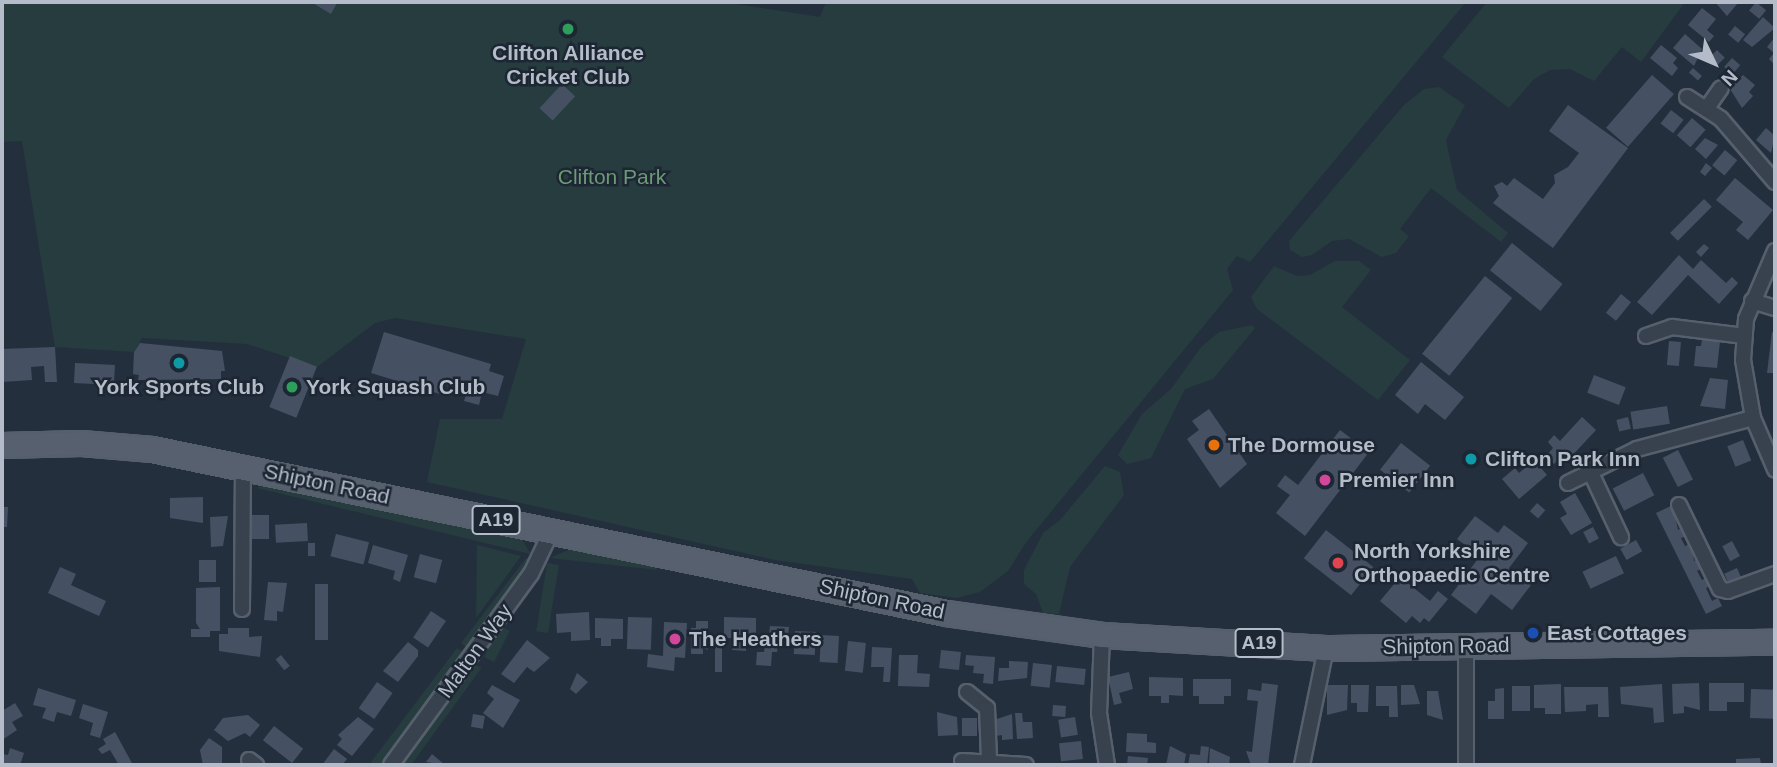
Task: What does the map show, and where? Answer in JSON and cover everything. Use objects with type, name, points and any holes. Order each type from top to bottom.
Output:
[{"type":"main road","name":"Shipton Road","points":[[2,445],[107,444],[243,467],[946,613],[1102,635],[1325,648],[1775,642]]},
{"type":"street","points":[[1707,108],[1721,88]]},
{"type":"street","points":[[1687,97],[1707,108],[1775,183]]},
{"type":"street","points":[[1775,251],[1752,301],[1744,336],[1744,380],[1753,418],[1775,469]]},
{"type":"street","points":[[1752,301],[1775,308]]},
{"type":"street","points":[[1646,336],[1672,327],[1744,336]]},
{"type":"street","points":[[1569,483],[1637,449],[1753,418]]},
{"type":"street","points":[[242,609],[243,467]]},
{"type":"street","points":[[1591,473],[1621,537]]},
{"type":"street","points":[[1679,505],[1720,589],[1728,591],[1775,573]]},
{"type":"street","name":"Malton Way","points":[[391,765],[531,574],[551,532]]},
{"type":"street","points":[[1102,635],[1099,713],[1107,765]]},
{"type":"street","points":[[1466,646],[1466,765]]},
{"type":"street","points":[[1301,765],[1325,648]]},
{"type":"street","points":[[967,692],[987,708],[989,761]]},
{"type":"street","points":[[962,761],[1026,765]]},
{"type":"green space","name":"Clifton Park","points":[[2,2],[723,2],[820,17],[826,2],[1466,2],[1250,262],[1237,256],[1227,269],[1233,290],[1027,541],[1008,571],[980,592],[957,598],[920,593],[912,579],[775,560],[427,482],[440,419],[502,419],[526,339],[395,318],[375,323],[317,367],[247,344],[142,338],[134,352],[55,347],[22,141],[2,142]]},
{"type":"green space","points":[[1487,2],[1685,2],[1641,62],[1622,47],[1594,81],[1570,69],[1550,70],[1534,79],[1509,108],[1442,57]]},
{"type":"green space","points":[[1439,87],[1465,105],[1446,140],[1457,190],[1508,233],[1501,242],[1431,188],[1400,229],[1409,236],[1396,253],[1382,257],[1349,239],[1332,241],[1312,255],[1302,257],[1290,250],[1289,241],[1404,105],[1424,89]]},
{"type":"green space","points":[[1335,261],[1359,261],[1371,270],[1342,307],[1410,360],[1378,400],[1257,309],[1251,297],[1274,266],[1297,276],[1310,275]]},
{"type":"green space","points":[[1252,325],[1255,328],[1213,379],[1185,389],[1151,458],[1127,464],[1118,455],[1142,414],[1171,389],[1201,347],[1219,332]]},
{"type":"green space","points":[[1105,466],[1120,472],[1124,495],[1070,567],[1059,614],[1043,613],[1036,594],[1024,584],[1024,570],[1043,533],[1060,520]]},
{"type":"green space","points":[[265,484],[521,538],[531,554],[257,488]]},
{"type":"green space","points":[[477,545],[521,556],[476,618]]},
{"type":"green space","points":[[573,548],[654,565],[657,570],[550,558]]},
{"type":"green space","points":[[526,558],[532,560],[528,568],[469,649],[461,643]]},
{"type":"green space","points":[[547,563],[559,565],[548,633],[536,631]]},
{"type":"green space","points":[[500,626],[510,631],[494,662],[484,657]]},
{"type":"green space","points":[[457,648],[465,654],[381,765],[370,764]]},
{"type":"green space","points":[[474,663],[481,668],[411,765],[400,765]]},
{"type":"building","points":[[311,2],[335,2],[337,3],[331,14]]},
{"type":"building","points":[[1715,2],[1736,2],[1738,3],[1727,16]]},
{"type":"building","points":[[1756,2],[1766,10],[1759,19],[1749,11]]},
{"type":"building","points":[[1702,8],[1716,19],[1707,30],[1714,36],[1709,42],[1688,25]]},
{"type":"building","points":[[1763,17],[1775,28],[1752,47],[1743,40]]},
{"type":"building","points":[[1735,26],[1745,34],[1738,43],[1728,35]]},
{"type":"building","points":[[1685,34],[1702,49],[1694,66],[1673,48]]},
{"type":"building","points":[[1775,37],[1775,60],[1773,63],[1769,59],[1774,53],[1767,47]]},
{"type":"building","points":[[1661,45],[1677,58],[1673,63],[1678,68],[1672,76],[1650,58]]},
{"type":"building","points":[[1717,50],[1725,58],[1716,66],[1709,58]]},
{"type":"building","points":[[1732,58],[1740,65],[1732,74],[1724,67]]},
{"type":"building","points":[[1693,68],[1702,76],[1698,80],[1689,72]]},
{"type":"building","points":[[1652,75],[1674,94],[1628,147],[1606,128]]},
{"type":"building","points":[[1743,75],[1755,85],[1749,92],[1753,96],[1742,108],[1730,89]]},
{"type":"building","points":[[562,84],[575,96],[553,120],[539,108]]},
{"type":"building","points":[[1568,105],[1628,148],[1553,248],[1493,203],[1499,196],[1494,186],[1502,182],[1507,186],[1514,178],[1543,199],[1555,183],[1554,175],[1568,167],[1579,153],[1549,131]]},
{"type":"building","points":[[1671,110],[1684,120],[1673,133],[1661,123]]},
{"type":"building","points":[[1692,118],[1706,130],[1690,147],[1677,135]]},
{"type":"building","points":[[1766,128],[1775,136],[1771,153],[1756,140]]},
{"type":"building","points":[[1705,138],[1718,145],[1706,159],[1695,149]]},
{"type":"building","points":[[1725,150],[1737,160],[1724,176],[1712,165]]},
{"type":"building","points":[[1706,163],[1712,168],[1705,176],[1700,172]]},
{"type":"building","points":[[1735,178],[1773,210],[1748,240],[1736,230],[1743,222],[1716,200]]},
{"type":"building","points":[[1704,199],[1712,207],[1678,241],[1670,233]]},
{"type":"building","points":[[1512,243],[1563,284],[1540,311],[1490,270]]},
{"type":"building","points":[[1704,244],[1709,248],[1701,257],[1696,252]]},
{"type":"building","points":[[1679,255],[1693,269],[1701,260],[1726,283],[1732,277],[1738,283],[1719,304],[1688,275],[1652,315],[1637,302]]},
{"type":"building","points":[[1485,276],[1512,298],[1449,376],[1422,354]]},
{"type":"building","points":[[1621,294],[1631,302],[1616,321],[1606,313]]},
{"type":"building","points":[[384,332],[491,364],[489,371],[504,376],[498,396],[482,392],[479,405],[464,401],[467,391],[443,384],[440,394],[371,373]]},
{"type":"building","points":[[1772,332],[1775,333],[1775,373],[1767,373]]},
{"type":"building","points":[[1702,339],[1720,341],[1717,368],[1694,366],[1696,346],[1701,346]]},
{"type":"building","points":[[1669,341],[1681,342],[1679,366],[1667,365]]},
{"type":"building","name":"York Sports Club","points":[[140,343],[222,351],[225,371],[221,371],[221,379],[138,380],[139,375],[133,374],[134,352]]},
{"type":"building","points":[[55,347],[57,382],[45,382],[44,366],[31,367],[32,380],[2,382],[2,349]]},
{"type":"building","name":"York Squash Club","points":[[290,356],[317,367],[296,418],[269,407]]},
{"type":"building","points":[[1421,362],[1464,397],[1445,420],[1425,404],[1418,414],[1395,395]]},
{"type":"building","points":[[75,363],[115,365],[114,385],[74,383]]},
{"type":"building","points":[[1594,375],[1626,387],[1619,405],[1587,393]]},
{"type":"building","points":[[1710,378],[1728,380],[1725,409],[1700,406]]},
{"type":"building","points":[[1667,406],[1670,424],[1633,430],[1630,412]]},
{"type":"building","name":"The Dormouse","points":[[1209,409],[1247,464],[1220,488],[1187,439],[1199,430],[1192,421]]},
{"type":"building","points":[[1582,417],[1596,430],[1568,460],[1563,455],[1554,464],[1546,456],[1553,448],[1548,442],[1554,435],[1560,441]]},
{"type":"building","points":[[1628,417],[1631,429],[1619,432],[1616,420]]},
{"type":"building","name":"Premier Inn","points":[[1340,430],[1369,452],[1305,536],[1276,513],[1290,495],[1277,486],[1285,475],[1298,485]]},
{"type":"building","points":[[1743,440],[1751,460],[1735,467],[1727,446]]},
{"type":"building","points":[[1401,443],[1430,466],[1409,493],[1380,470]]},
{"type":"building","points":[[1678,450],[1693,479],[1678,487],[1663,458]]},
{"type":"building","points":[[1534,460],[1547,475],[1519,499],[1502,479],[1515,468],[1519,473]]},
{"type":"building","points":[[1643,473],[1654,495],[1624,511],[1613,488]]},
{"type":"building","points":[[1575,493],[1592,523],[1571,535],[1560,518],[1567,514],[1560,502]]},
{"type":"building","points":[[203,497],[203,523],[170,518],[170,498]]},
{"type":"building","points":[[1537,503],[1545,510],[1538,519],[1530,511]]},
{"type":"building","points":[[1673,505],[1678,530],[1684,526],[1689,535],[1681,538],[1685,546],[1692,543],[1694,561],[1701,558],[1705,567],[1697,571],[1702,580],[1709,576],[1713,585],[1706,588],[1712,601],[1718,598],[1722,606],[1706,614],[1656,513]]},
{"type":"building","points":[[2,507],[8,507],[7,527],[2,527]]},
{"type":"building","points":[[251,515],[269,515],[269,539],[251,539]]},
{"type":"building","points":[[228,516],[223,546],[211,547],[210,517]]},
{"type":"building","points":[[1475,516],[1498,533],[1504,525],[1528,543],[1509,568],[1531,585],[1512,610],[1491,594],[1476,614],[1451,595],[1480,556],[1457,539]]},
{"type":"building","points":[[307,523],[308,541],[276,543],[275,525]]},
{"type":"building","points":[[1593,527],[1599,539],[1589,544],[1583,532]]},
{"type":"building","name":"North Yorkshire Orthopaedic Centre","points":[[1326,530],[1373,567],[1351,595],[1304,558]]},
{"type":"building","points":[[336,534],[369,542],[363,565],[330,556]]},
{"type":"building","points":[[1636,540],[1642,551],[1627,560],[1620,549]]},
{"type":"building","points":[[1732,541],[1740,556],[1730,561],[1722,546]]},
{"type":"building","points":[[308,543],[315,543],[315,556],[308,556]]},
{"type":"building","points":[[373,545],[408,555],[400,582],[393,579],[395,571],[368,563]]},
{"type":"building","points":[[420,554],[442,560],[436,583],[414,577]]},
{"type":"building","points":[[1616,556],[1624,573],[1590,589],[1582,572]]},
{"type":"building","points":[[199,560],[216,560],[216,582],[199,582]]},
{"type":"building","points":[[60,567],[76,574],[71,585],[106,601],[99,616],[48,593]]},
{"type":"building","points":[[1737,568],[1741,577],[1728,583],[1724,574]]},
{"type":"building","points":[[1400,577],[1430,601],[1438,591],[1448,599],[1429,622],[1424,618],[1420,623],[1412,616],[1406,623],[1380,601]]},
{"type":"building","points":[[268,582],[287,583],[283,612],[277,611],[277,621],[264,620]]},
{"type":"building","points":[[315,584],[328,584],[328,640],[315,640]]},
{"type":"building","points":[[220,587],[220,631],[210,631],[210,637],[191,637],[191,629],[200,629],[196,623],[196,588]]},
{"type":"building","points":[[431,611],[446,621],[428,648],[413,638]]},
{"type":"building","points":[[589,612],[590,640],[571,641],[571,632],[557,633],[556,614]]},
{"type":"building","points":[[628,617],[652,618],[651,650],[627,649]]},
{"type":"building","points":[[724,617],[756,618],[756,641],[746,640],[746,651],[732,650],[733,638],[724,638]]},
{"type":"building","points":[[595,618],[623,619],[623,639],[611,639],[611,646],[601,646],[601,638],[595,638]]},
{"type":"building","points":[[696,621],[708,621],[708,650],[703,648],[703,654],[691,654],[691,628],[696,628]]},
{"type":"building","name":"The Heathers","points":[[664,622],[687,623],[685,658],[675,657],[674,671],[647,667],[648,654],[663,656]]},
{"type":"building","points":[[770,626],[789,627],[787,645],[778,644],[777,652],[772,652],[771,666],[756,665],[757,652],[764,652],[765,644],[768,644]]},
{"type":"building","points":[[228,628],[249,628],[249,637],[262,636],[260,657],[219,651],[219,634],[228,634]]},
{"type":"building","points":[[795,631],[816,632],[815,655],[794,654]]},
{"type":"building","points":[[821,635],[839,636],[838,663],[820,662]]},
{"type":"building","points":[[527,640],[550,658],[534,672],[527,667],[514,683],[501,674]]},
{"type":"building","points":[[848,641],[866,643],[863,673],[845,671]]},
{"type":"building","points":[[408,642],[418,650],[418,656],[398,682],[383,671]]},
{"type":"building","points":[[715,642],[722,642],[722,672],[715,672]]},
{"type":"building","points":[[872,647],[892,648],[890,682],[883,682],[884,667],[871,667]]},
{"type":"building","points":[[941,650],[961,652],[959,670],[939,668]]},
{"type":"building","points":[[281,655],[290,666],[284,670],[276,659]]},
{"type":"building","points":[[899,655],[918,655],[917,673],[930,674],[929,687],[898,686]]},
{"type":"building","points":[[966,655],[995,657],[993,684],[983,683],[984,674],[973,673],[974,666],[965,665]]},
{"type":"building","points":[[1009,661],[1028,662],[1027,678],[998,681],[999,668],[1009,668]]},
{"type":"building","points":[[1033,663],[1052,665],[1049,688],[1031,686]]},
{"type":"building","points":[[1057,666],[1086,669],[1084,685],[1055,682]]},
{"type":"building","points":[[1129,672],[1133,689],[1119,693],[1122,703],[1114,705],[1108,677]]},
{"type":"building","points":[[577,673],[588,682],[576,694],[570,689]]},
{"type":"building","points":[[1149,677],[1183,678],[1183,696],[1169,695],[1169,703],[1161,703],[1161,696],[1149,696]]},
{"type":"building","points":[[1193,679],[1231,679],[1231,696],[1224,696],[1224,704],[1199,704],[1199,696],[1193,696]]},
{"type":"building","points":[[377,682],[393,693],[374,719],[359,708]]},
{"type":"building","points":[[1262,683],[1278,685],[1268,765],[1251,765],[1246,751],[1252,752],[1258,701],[1247,700],[1248,689],[1261,691]]},
{"type":"building","points":[[1699,683],[1700,710],[1684,706],[1684,713],[1673,714],[1672,684]]},
{"type":"building","points":[[1709,683],[1744,683],[1744,702],[1727,702],[1727,711],[1709,711]]},
{"type":"building","points":[[1561,684],[1561,714],[1545,714],[1545,708],[1534,708],[1534,685]]},
{"type":"building","points":[[1662,684],[1664,722],[1654,723],[1653,708],[1621,704],[1620,687]]},
{"type":"building","points":[[492,685],[520,700],[503,728],[483,713],[494,699],[487,693]]},
{"type":"building","points":[[1327,685],[1348,685],[1347,710],[1327,715]]},
{"type":"building","points":[[1351,685],[1369,685],[1368,712],[1357,712],[1357,703],[1351,703]]},
{"type":"building","points":[[1401,685],[1414,685],[1420,704],[1401,705]]},
{"type":"building","points":[[1376,686],[1397,686],[1398,717],[1389,717],[1389,706],[1376,706]]},
{"type":"building","points":[[1512,686],[1530,686],[1530,711],[1512,711]]},
{"type":"building","points":[[1564,687],[1608,687],[1609,717],[1598,717],[1598,704],[1586,705],[1586,711],[1565,712]]},
{"type":"building","points":[[38,688],[76,700],[71,716],[57,712],[54,722],[42,718],[46,708],[33,705]]},
{"type":"building","points":[[1504,688],[1504,719],[1488,719],[1488,701],[1495,701],[1495,689]]},
{"type":"building","points":[[1751,689],[1775,690],[1774,719],[1750,718]]},
{"type":"building","points":[[1427,691],[1438,691],[1443,720],[1427,715]]},
{"type":"building","points":[[15,703],[23,716],[12,722],[17,730],[2,740],[2,711]]},
{"type":"building","points":[[83,704],[108,712],[100,738],[90,735],[93,723],[79,718]]},
{"type":"building","points":[[1053,705],[1066,706],[1065,717],[1052,716]]},
{"type":"building","points":[[937,712],[957,717],[958,735],[938,736]]},
{"type":"building","points":[[1015,713],[1022,713],[1023,722],[1032,722],[1033,738],[1017,739]]},
{"type":"building","points":[[473,714],[485,716],[483,729],[471,727]]},
{"type":"building","points":[[1012,714],[1013,739],[1002,740],[1002,735],[996,736],[994,720]]},
{"type":"building","points":[[248,715],[260,725],[250,737],[245,733],[228,741],[214,730],[223,718]]},
{"type":"building","points":[[358,717],[374,729],[352,756],[337,745],[342,739],[338,735]]},
{"type":"building","points":[[1075,717],[1078,735],[1061,737],[1058,720]]},
{"type":"building","points":[[962,718],[977,718],[977,736],[962,736]]},
{"type":"building","points":[[274,726],[303,749],[292,763],[263,740]]},
{"type":"building","points":[[115,732],[133,765],[119,765],[110,750],[102,754],[98,749],[106,744],[103,739]]},
{"type":"building","points":[[1127,733],[1147,734],[1147,742],[1156,743],[1156,753],[1126,752]]},
{"type":"building","points":[[209,738],[222,747],[222,765],[203,765],[200,750]]},
{"type":"building","points":[[1081,741],[1083,759],[1061,761],[1059,743]]},
{"type":"building","points":[[1170,746],[1186,754],[1184,765],[1166,765]]},
{"type":"building","points":[[1201,746],[1209,747],[1207,765],[1188,765],[1190,754],[1200,755]]},
{"type":"building","points":[[10,748],[24,753],[20,765],[2,765],[2,754],[8,755]]},
{"type":"building","points":[[1210,748],[1230,757],[1229,765],[1209,765]]},
{"type":"building","points":[[334,749],[347,759],[342,765],[322,765]]},
{"type":"building","points":[[432,754],[445,765],[426,762]]},
{"type":"building","points":[[1128,756],[1148,758],[1147,765],[1127,765]]},
{"type":"building","points":[[1760,758],[1761,765],[1736,765],[1736,759]]},
{"type":"place","name":"Clifton Alliance Cricket Club","points":[[568,29]]},
{"type":"place","name":"York Sports Club","points":[[179,363]]},
{"type":"place","name":"York Squash Club","points":[[292,387]]},
{"type":"place","name":"The Dormouse","points":[[1214,445]]},
{"type":"place","name":"Clifton Park Inn","points":[[1471,459]]},
{"type":"place","name":"Premier Inn","points":[[1325,480]]},
{"type":"place","name":"North Yorkshire Orthopaedic Centre","points":[[1338,563]]},
{"type":"place","name":"East Cottages","points":[[1533,633]]},
{"type":"place","name":"The Heathers","points":[[675,639]]}]
